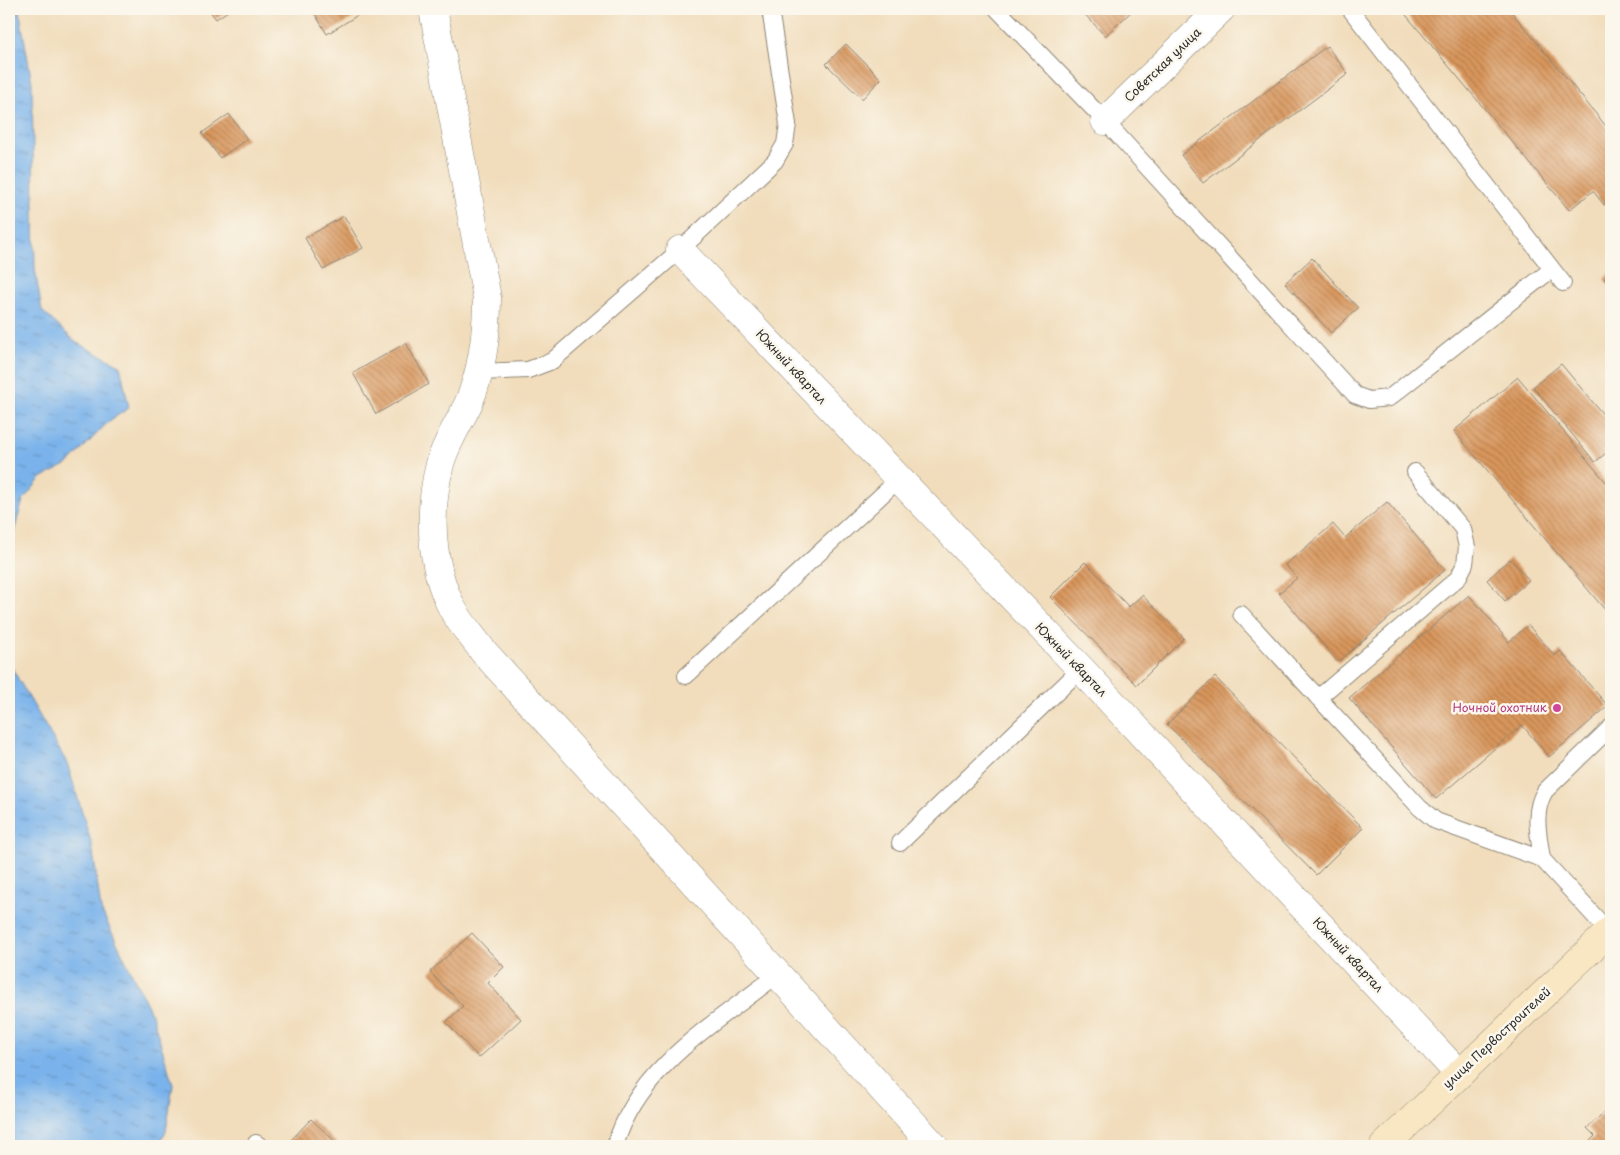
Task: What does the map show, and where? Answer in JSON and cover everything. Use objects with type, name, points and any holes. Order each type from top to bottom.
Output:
[{"type":"street","points":[[433,9],[487,298],[487,336],[480,372],[469,401],[440,462],[432,516],[436,568],[452,609],[483,651],[934,1146]]},
{"type":"street","name":"Советская улица","points":[[1105,121],[1221,9]]},
{"type":"street","name":"Южный квартал","points":[[680,250],[1080,669],[1459,1074]]},
{"type":"street","name":"улица Первостроителей","points":[[1384,1146],[1610,931]]},
{"type":"lane","points":[[480,372],[528,370],[552,361],[680,250],[775,161],[785,144],[788,124],[770,9]]},
{"type":"lane","points":[[997,9],[1105,121],[1355,396],[1369,400],[1389,398],[1552,269]]},
{"type":"lane","points":[[1350,9],[1563,283]]},
{"type":"lane","points":[[1318,698],[1458,578],[1465,564],[1467,547],[1463,529],[1415,472]]},
{"type":"lane","points":[[686,676],[898,480]]},
{"type":"lane","points":[[1241,614],[1420,808],[1436,821],[1542,859],[1610,931]]},
{"type":"lane","points":[[900,843],[1080,669]]},
{"type":"lane","points":[[1542,859],[1537,812],[1540,800],[1545,791],[1611,727]]},
{"type":"lane","points":[[615,1146],[631,1108],[644,1087],[662,1067],[777,975]]},
{"type":"water","points":[[9,9],[19,9],[32,83],[35,270],[42,311],[77,343],[120,365],[129,408],[109,421],[68,464],[41,478],[23,500],[9,549]]},
{"type":"water","points":[[9,663],[67,763],[92,845],[101,910],[152,1015],[173,1085],[166,1131],[158,1146],[9,1146]]},
{"type":"building","points":[[208,9],[231,9],[216,19]]},
{"type":"building","points":[[312,9],[355,9],[358,15],[327,34]]},
{"type":"building","points":[[1080,9],[1134,9],[1105,36]]},
{"type":"building","points":[[1401,9],[1509,9],[1611,132],[1611,174],[1608,177],[1611,180],[1611,199],[1604,205],[1593,191],[1569,210]]},
{"type":"building","points":[[846,44],[881,79],[862,99],[826,64]]},
{"type":"building","points":[[1327,46],[1348,74],[1203,183],[1181,155]]},
{"type":"building","points":[[229,114],[247,139],[220,158],[202,133]]},
{"type":"building","points":[[344,216],[363,248],[323,270],[305,238]]},
{"type":"building","points":[[1312,258],[1358,308],[1331,333],[1285,283]]},
{"type":"building","points":[[1611,272],[1611,287],[1604,279]]},
{"type":"building","points":[[406,343],[429,384],[376,414],[353,373]]},
{"type":"building","points":[[1561,364],[1611,424],[1611,449],[1595,462],[1533,387]]},
{"type":"building","points":[[1518,377],[1611,488],[1611,607],[1606,611],[1454,431]]},
{"type":"building","points":[[1387,502],[1445,570],[1338,662],[1279,593],[1297,578],[1285,565],[1333,524],[1345,538]]},
{"type":"building","points":[[1510,559],[1529,580],[1505,601],[1487,580]]},
{"type":"building","points":[[1085,562],[1129,607],[1142,595],[1184,638],[1137,685],[1050,597]]},
{"type":"building","points":[[1469,595],[1509,642],[1528,625],[1555,656],[1560,651],[1608,706],[1549,757],[1522,725],[1436,799],[1349,698]]},
{"type":"building","points":[[1215,677],[1363,828],[1316,875],[1167,724]]},
{"type":"building","points":[[472,933],[504,967],[488,983],[521,1019],[479,1058],[446,1022],[463,1006],[430,972]]},
{"type":"building","points":[[1611,1106],[1611,1146],[1585,1146],[1595,1136],[1587,1128]]},
{"type":"building","points":[[311,1119],[340,1146],[295,1146],[290,1141]]},
{"type":"place","name":"Ночной охотник","points":[[1557,708]]}]
